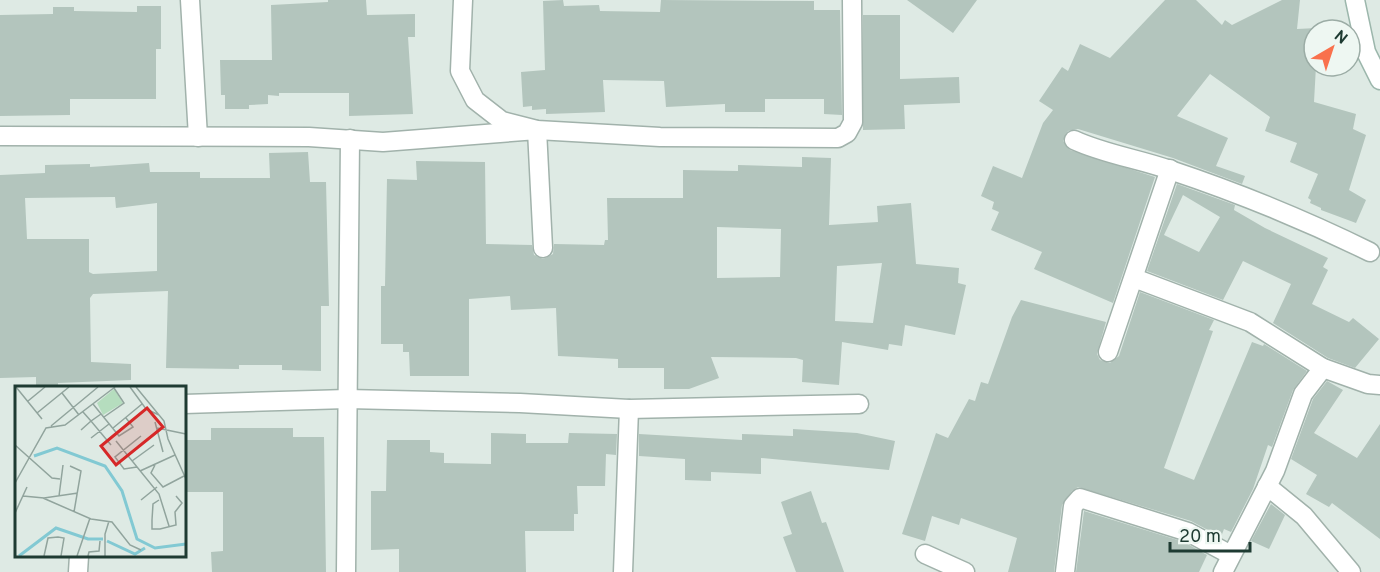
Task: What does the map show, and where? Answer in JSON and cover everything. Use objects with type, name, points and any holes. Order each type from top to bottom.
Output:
[{"type":"street","points":[[190,0],[198,137]]},
{"type":"street","points":[[463,0],[460,71],[475,100],[502,121],[537,130]]},
{"type":"street","points":[[0,136],[350,139],[383,142],[537,130],[660,137],[838,138],[847,134],[853,122],[852,0]]},
{"type":"street","points":[[1355,0],[1366,52],[1380,80]]},
{"type":"street","points":[[537,130],[543,248]]},
{"type":"street","points":[[346,572],[350,139]]},
{"type":"street","points":[[1074,140],[1090,148],[1170,170],[1298,216],[1370,252]]},
{"type":"street","points":[[1108,352],[1170,170]]},
{"type":"street","points":[[1134,278],[1250,322],[1323,368],[1368,384],[1380,385]]},
{"type":"street","points":[[1223,572],[1268,486],[1303,394],[1323,368]]},
{"type":"street","points":[[186,404],[347,399],[520,403],[629,409],[859,404]]},
{"type":"street","points":[[623,572],[629,409]]},
{"type":"street","points":[[1268,486],[1304,516],[1351,572]]},
{"type":"street","points":[[1065,572],[1073,506],[1080,498],[1188,532],[1231,555]]},
{"type":"street","points":[[925,554],[965,572]]},
{"type":"street","points":[[78,572],[79,557]]},
{"type":"building","points":[[328,0],[366,0],[367,15],[415,14],[415,37],[408,37],[413,114],[349,116],[349,93],[279,93],[279,96],[268,95],[268,104],[249,105],[249,109],[225,109],[225,95],[221,95],[220,60],[272,60],[271,5],[328,2]]},
{"type":"building","points":[[563,0],[564,6],[599,5],[600,11],[660,12],[661,0],[814,1],[814,10],[840,10],[842,115],[824,114],[824,99],[765,99],[765,112],[725,112],[725,104],[666,107],[664,81],[603,80],[605,112],[546,114],[546,109],[532,110],[532,106],[523,107],[521,72],[545,70],[543,1]]},
{"type":"building","points":[[907,0],[977,0],[953,33]]},
{"type":"building","points":[[1165,0],[1196,0],[1222,25],[1225,20],[1232,25],[1282,0],[1300,0],[1297,29],[1302,29],[1302,78],[1315,78],[1314,102],[1356,114],[1353,129],[1366,135],[1349,190],[1366,200],[1356,223],[1321,210],[1310,203],[1311,200],[1308,198],[1318,174],[1290,162],[1297,143],[1265,131],[1270,117],[1210,74],[1177,116],[1228,138],[1216,166],[1245,176],[1242,184],[1173,158],[1078,129],[1068,131],[1063,141],[1070,150],[1155,177],[1113,303],[1034,269],[1042,252],[991,230],[999,212],[992,209],[994,202],[981,196],[993,166],[1022,178],[1043,123],[1053,110],[1039,101],[1062,67],[1068,71],[1080,44],[1110,58]]},
{"type":"building","points":[[137,6],[161,6],[161,49],[156,49],[156,99],[70,99],[70,115],[0,116],[0,15],[53,14],[53,7],[74,7],[74,11],[137,12]]},
{"type":"building","points":[[863,15],[900,15],[900,79],[959,77],[960,103],[904,105],[905,129],[863,130]]},
{"type":"building","points":[[308,152],[310,182],[326,182],[329,306],[321,306],[321,371],[282,370],[282,365],[239,365],[239,369],[166,368],[168,291],[93,294],[90,298],[91,362],[131,364],[131,380],[36,386],[36,377],[0,378],[0,175],[45,173],[45,165],[90,164],[90,167],[149,163],[150,172],[200,172],[200,178],[270,178],[269,153]],"holes":[[[115,197],[116,208],[157,203],[157,271],[93,274],[89,272],[89,239],[27,239],[25,198]]]},
{"type":"building","points":[[802,157],[831,158],[829,225],[878,222],[877,206],[911,203],[916,264],[959,268],[958,283],[966,285],[955,335],[905,325],[902,346],[889,344],[888,350],[842,342],[839,385],[802,382],[803,360],[796,358],[711,357],[719,378],[689,389],[664,389],[664,368],[618,368],[618,359],[558,356],[556,308],[511,310],[510,296],[469,299],[469,376],[410,376],[409,352],[403,352],[403,344],[381,344],[381,286],[385,286],[387,179],[417,180],[416,161],[485,162],[486,244],[532,245],[534,255],[543,259],[553,254],[554,244],[604,245],[605,240],[608,240],[607,198],[683,198],[683,170],[738,171],[738,165],[802,167]],"holes":[[[717,227],[781,229],[780,277],[717,278]],[[882,263],[873,323],[835,321],[837,266]]]},
{"type":"building","points":[[1177,184],[1235,205],[1234,210],[1265,228],[1328,258],[1323,267],[1328,270],[1312,304],[1349,322],[1353,318],[1379,339],[1355,368],[1328,358],[1273,323],[1291,284],[1243,261],[1223,300],[1147,271]],"holes":[[[1183,195],[1220,217],[1199,252],[1164,235]]]},
{"type":"building","points":[[1140,292],[1214,320],[1209,330],[1213,331],[1164,468],[1194,480],[1252,342],[1263,346],[1264,344],[1307,371],[1293,390],[1272,447],[1268,445],[1253,489],[1231,532],[1224,529],[1221,537],[1191,521],[1078,487],[1072,491],[1062,505],[1054,572],[1008,572],[1017,538],[961,518],[959,525],[932,516],[925,541],[902,534],[936,433],[948,438],[969,399],[975,401],[981,382],[988,384],[1012,317],[1021,300],[1106,322],[1097,354],[1100,360],[1110,363],[1119,356]]},
{"type":"building","points":[[1327,381],[1343,390],[1314,433],[1357,458],[1380,424],[1380,539],[1332,503],[1329,507],[1306,494],[1317,475],[1291,459],[1313,399]]},
{"type":"building","points":[[211,428],[293,428],[293,437],[324,437],[326,572],[212,572],[211,552],[223,551],[223,492],[186,492],[186,440],[211,440]]},
{"type":"building","points":[[793,429],[857,433],[895,441],[889,470],[761,458],[761,474],[711,472],[711,481],[685,480],[685,459],[639,456],[639,434],[742,440],[742,434],[793,436]]},
{"type":"building","points":[[491,433],[526,434],[526,443],[568,443],[569,433],[617,434],[616,455],[606,454],[605,486],[577,486],[578,514],[574,514],[574,531],[525,531],[526,572],[399,572],[399,549],[371,550],[371,491],[386,491],[387,440],[430,440],[430,452],[444,453],[444,463],[491,464]]},
{"type":"building","points":[[811,491],[822,523],[826,522],[844,572],[796,572],[783,537],[792,534],[781,502]]},
{"type":"building","points":[[1271,504],[1285,515],[1269,549],[1251,541]]},
{"type":"building","points":[[1084,511],[1184,542],[1207,555],[1199,572],[1076,572]]}]
